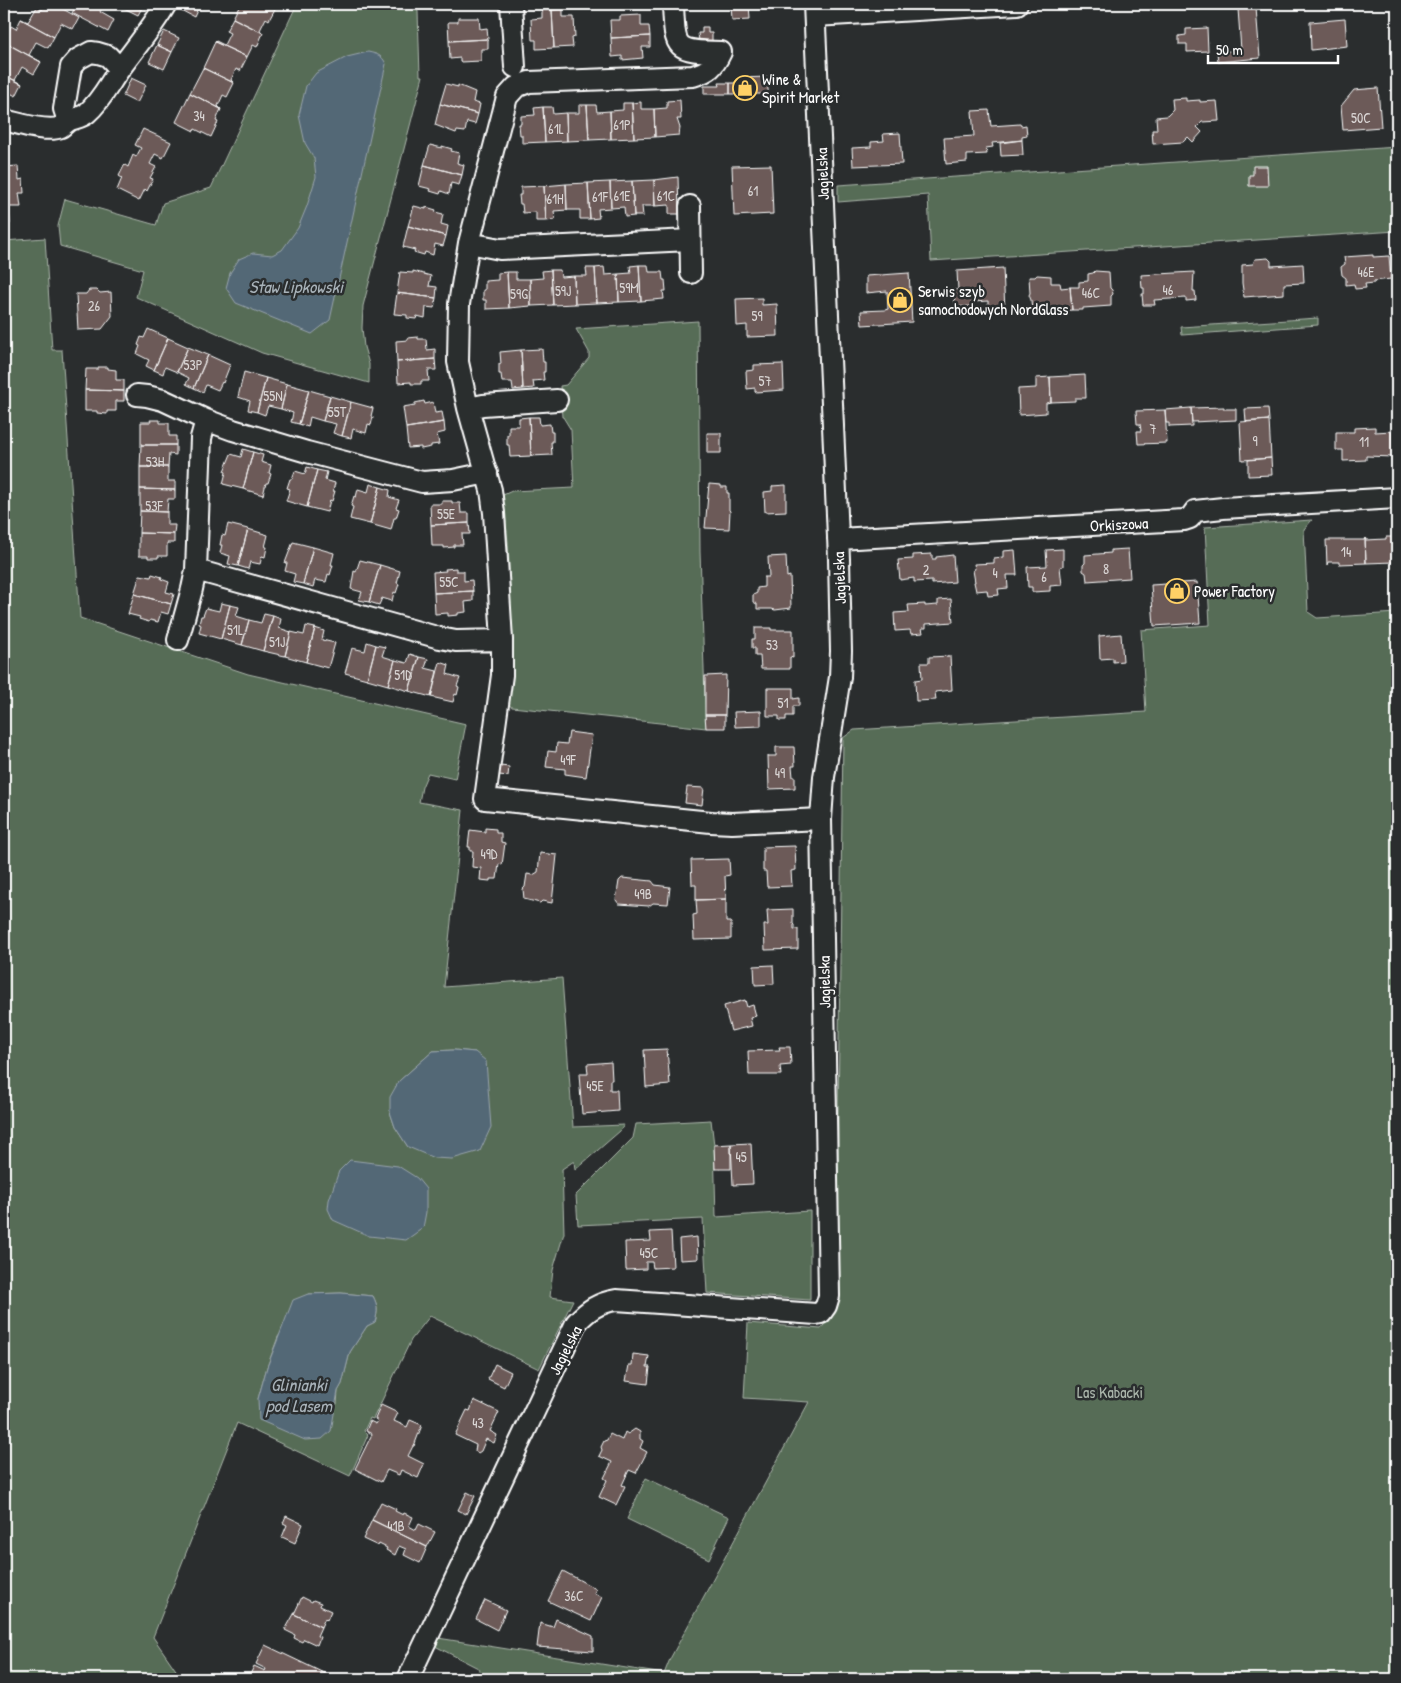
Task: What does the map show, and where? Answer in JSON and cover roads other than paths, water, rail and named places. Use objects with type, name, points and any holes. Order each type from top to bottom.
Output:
[{"type":"street","points":[[4,120],[39,128],[53,128],[61,127],[68,121],[86,114],[96,105],[166,4]]},
{"type":"street","points":[[512,4],[515,67]]},
{"type":"street","points":[[673,4],[676,40],[684,48],[692,51],[721,52],[716,62],[706,72],[693,76],[528,82],[516,87],[507,97],[469,243],[459,304],[458,362],[468,408],[488,473],[494,513],[502,640],[502,675],[485,799],[711,822],[732,823],[821,819]]},
{"type":"street","points":[[815,10],[1017,4]]},
{"type":"street","name":"Jagielska","points":[[408,1679],[576,1323],[585,1314],[600,1304],[616,1300],[816,1314],[821,1313],[826,1306],[829,1296],[821,819],[824,777],[840,677],[841,641],[815,10]]},
{"type":"street","points":[[68,121],[64,109],[71,67],[78,59],[91,52],[98,52],[108,56],[120,69]]},
{"type":"street","points":[[690,206],[691,273]]},
{"type":"street","points":[[469,243],[500,249],[690,240]]},
{"type":"street","points":[[137,396],[148,396],[163,400],[233,430],[307,452],[422,482],[453,480],[488,473]]},
{"type":"street","points":[[468,408],[483,404],[557,400]]},
{"type":"street","points":[[178,640],[196,570],[201,438],[206,420]]},
{"type":"street","name":"Orkiszowa","points":[[838,539],[1184,520],[1190,518],[1195,511],[1223,508],[1397,498]]},
{"type":"street","points":[[196,570],[440,638],[456,641],[502,640]]},
{"type":"water","name":"Staw Lipkowski","points":[[368,52],[379,55],[386,64],[330,320],[312,334],[236,303],[226,288],[230,273],[239,259],[253,253],[272,255],[282,250],[298,228],[307,206],[316,177],[314,158],[305,143],[299,115],[306,86],[316,73],[347,57]]},
{"type":"water","points":[[433,1051],[475,1052],[486,1061],[491,1127],[480,1151],[452,1159],[434,1158],[408,1147],[395,1127],[390,1112],[390,1097],[399,1081]]},
{"type":"water","points":[[350,1160],[398,1166],[417,1178],[426,1189],[426,1212],[423,1228],[406,1240],[369,1236],[333,1220],[328,1209],[329,1200],[339,1171]]},
{"type":"water","name":"Glinianki pod Lasem","points":[[341,1293],[373,1296],[377,1306],[376,1318],[375,1322],[367,1326],[350,1352],[342,1384],[338,1391],[331,1431],[322,1439],[305,1440],[259,1420],[258,1399],[267,1367],[293,1300],[308,1294]]},
{"type":"place","name":"Wine & Spirit Market","points":[[745,88]]},
{"type":"place","name":"Serwis szyb samochodowych NordGlass","points":[[900,300]]},
{"type":"place","name":"Power Factory","points":[[1177,591]]},
{"type":"park label","name":"Las Kabacki","points":[[1110,1392]]}]
